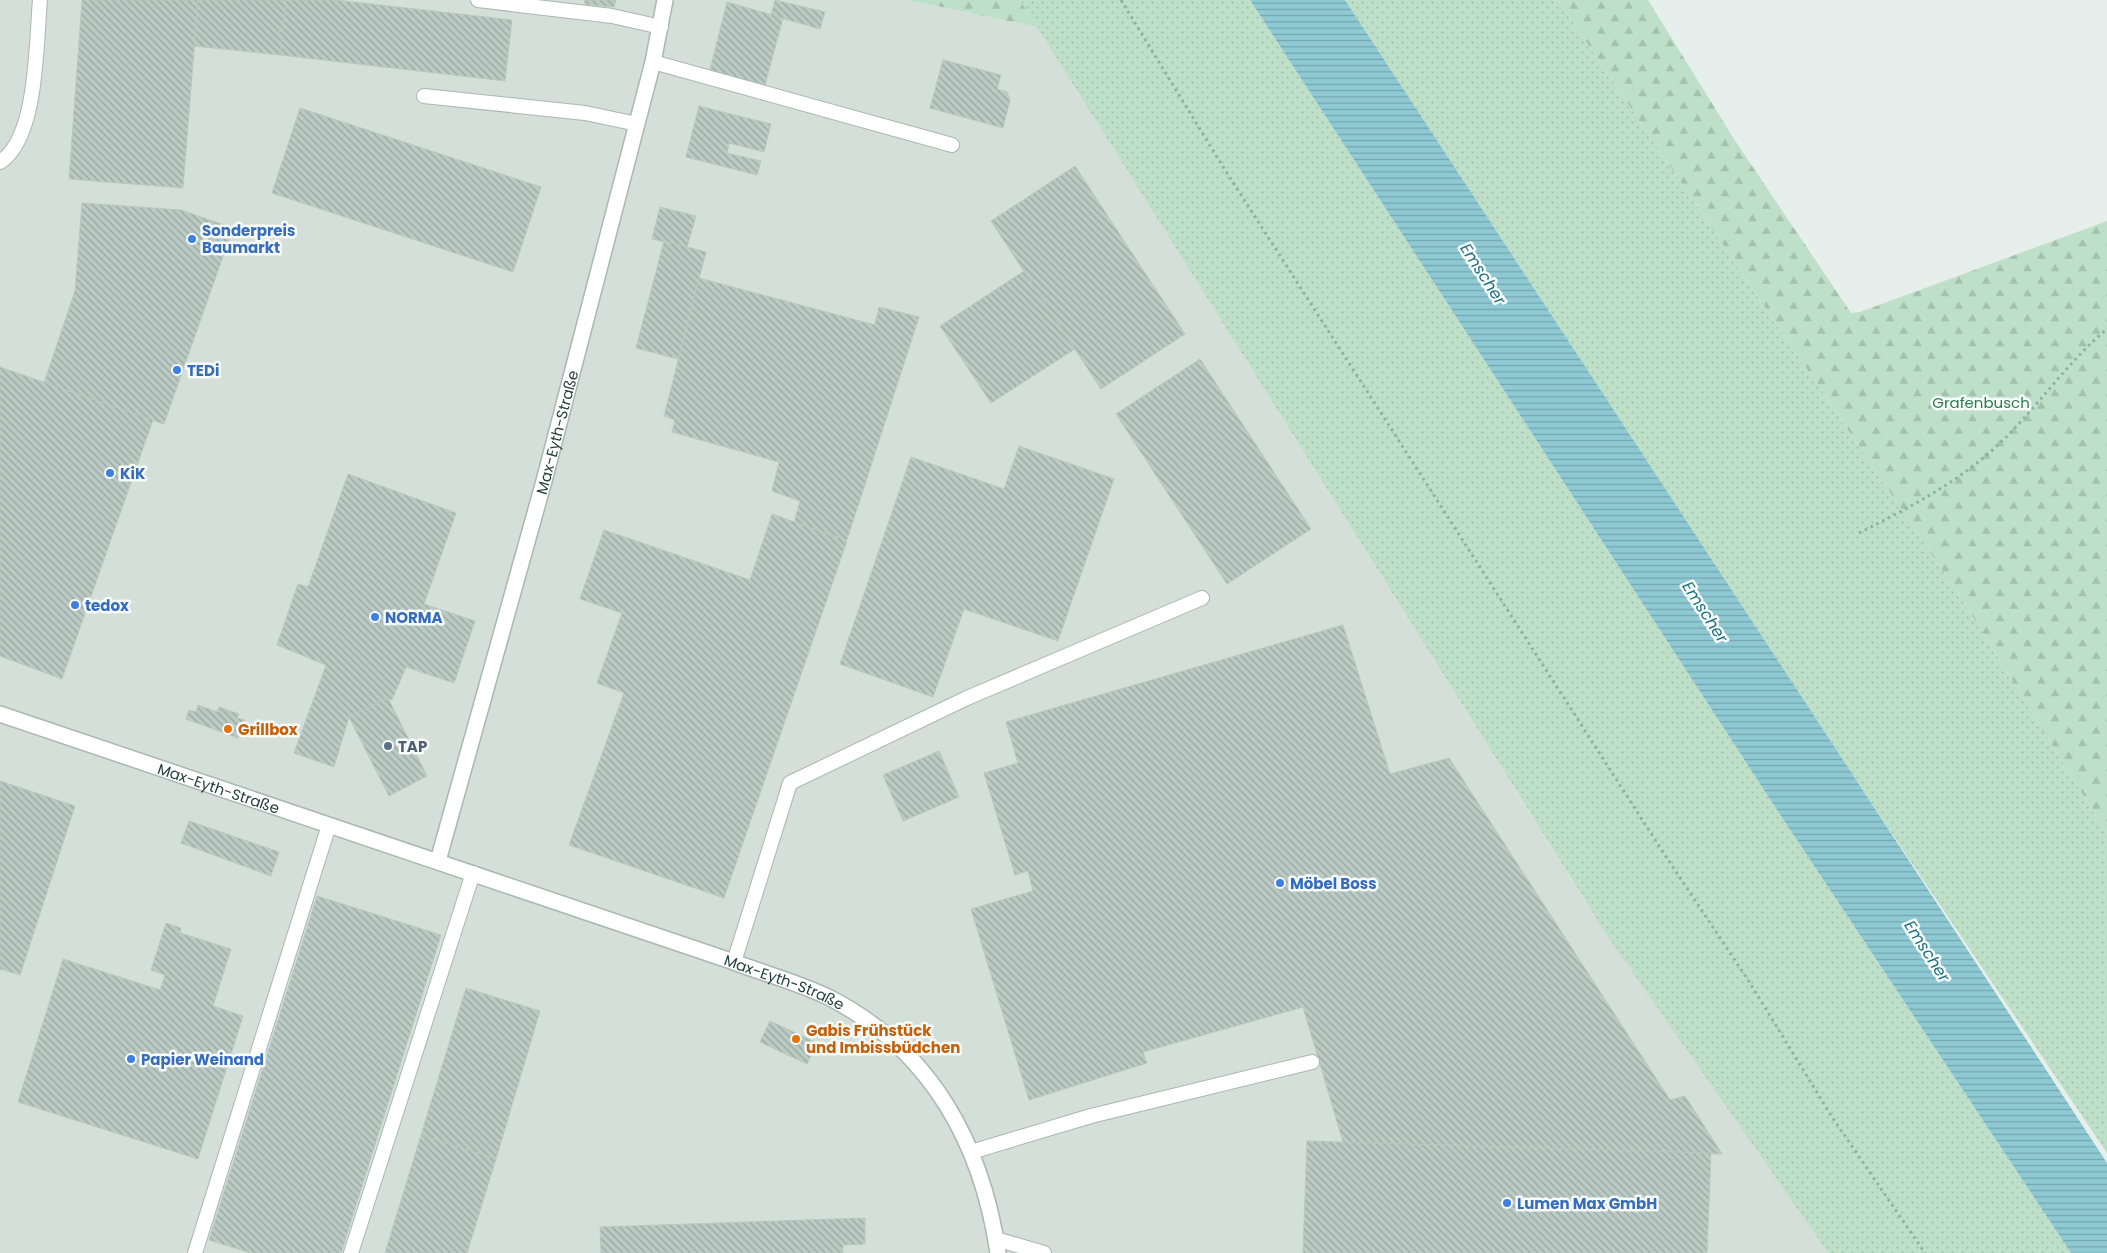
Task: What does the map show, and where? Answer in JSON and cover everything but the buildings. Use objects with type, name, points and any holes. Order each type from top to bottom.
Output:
[{"type":"street","name":"Max-Eyth-Straße","points":[[438,861],[544,481],[653,62],[666,0]]},
{"type":"street","name":"Max-Eyth-Straße","points":[[0,714],[734,962],[829,998],[880,1029],[912,1060],[934,1086],[957,1121],[971,1152],[987,1199],[997,1246]]},
{"type":"lane","points":[[0,162],[11,155],[26,124],[40,0]]},
{"type":"lane","points":[[478,0],[612,16],[661,27]]},
{"type":"lane","points":[[653,62],[952,145]]},
{"type":"lane","points":[[424,96],[585,113],[637,124]]},
{"type":"lane","points":[[734,962],[790,783],[967,698],[1202,598]]},
{"type":"lane","points":[[195,1253],[329,824]]},
{"type":"lane","points":[[351,1253],[473,873]]},
{"type":"lane","points":[[971,1152],[1091,1116],[1312,1062]]},
{"type":"lane","points":[[997,1246],[1044,1253]]},
{"type":"path","points":[[1121,0],[1225,170],[1650,833],[1750,983],[1832,1117],[1925,1253]]},
{"type":"path","points":[[1859,533],[1920,502],[1973,466],[2000,443],[2107,329]]},
{"type":"shaded area","points":[[0,0],[908,0],[1037,27],[1590,909],[1828,1253],[0,1253]]},
{"type":"green space","points":[[908,0],[1020,0],[1037,27]]},
{"type":"green space","points":[[1020,0],[1250,0],[1779,813],[2071,1253],[1828,1253],[1606,934]]},
{"type":"green space","points":[[1345,0],[1558,0],[1962,599],[2107,834],[2107,1153],[1847,767]]},
{"type":"green space","name":"Grafenbusch","points":[[1558,0],[1648,0],[1734,139],[1851,313],[1860,312],[2107,221],[2107,834],[1962,599]]},
{"type":"water","name":"Emscher","points":[[1250,0],[1345,0],[2107,1163],[2107,1253],[2071,1253],[1779,813]]},
{"type":"place","name":"Sonderpreis Baumarkt","points":[[192,239]]},
{"type":"place","name":"TEDi","points":[[177,370]]},
{"type":"place","name":"KiK","points":[[110,473]]},
{"type":"place","name":"tedox","points":[[75,605]]},
{"type":"place","name":"NORMA","points":[[375,617]]},
{"type":"place","name":"Grillbox","points":[[228,729]]},
{"type":"place","name":"TAP","points":[[388,746]]},
{"type":"place","name":"Möbel Boss","points":[[1280,883]]},
{"type":"place","name":"Gabis Frühstück und Imbissbüdchen","points":[[796,1039]]},
{"type":"place","name":"Papier Weinand","points":[[131,1059]]},
{"type":"place","name":"Lumen Max GmbH","points":[[1507,1203]]}]
